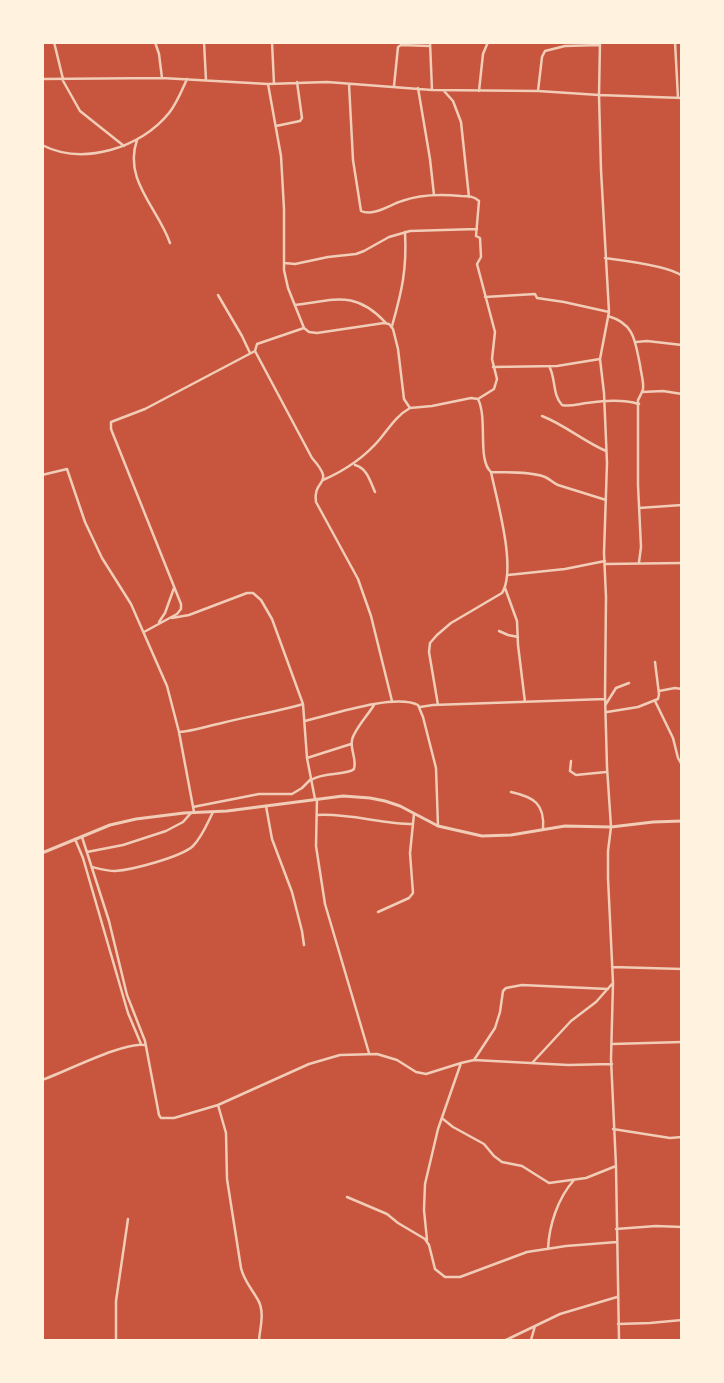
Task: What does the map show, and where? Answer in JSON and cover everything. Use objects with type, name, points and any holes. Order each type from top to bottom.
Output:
[{"type":"street","points":[[54,42],[62,79],[80,111],[124,146]]},
{"type":"street","points":[[154,42],[159,54],[162,78]]},
{"type":"street","points":[[204,42],[206,80]]},
{"type":"street","points":[[272,42],[274,84]]},
{"type":"street","points":[[479,91],[483,54],[488,42]]},
{"type":"street","points":[[42,79],[162,78],[268,84],[297,82],[394,86],[432,90],[538,91],[599,96],[680,98],[675,42]]},
{"type":"street","points":[[394,86],[398,47],[401,45],[430,44],[432,90]]},
{"type":"street","points":[[538,91],[542,57],[545,51],[565,46],[600,44],[599,96],[608,314],[600,359],[608,463],[605,562],[606,712],[607,772],[611,827],[608,851],[608,878],[614,983],[612,1064],[616,1166],[618,1340]]},
{"type":"street","points":[[42,145],[59,152],[76,153],[105,151],[124,146],[160,123],[169,113],[187,79]]},
{"type":"street","points":[[276,126],[300,121],[302,118],[297,82]]},
{"type":"street","points":[[268,84],[281,156],[285,278],[304,328],[309,332],[317,333],[386,324],[392,326]]},
{"type":"street","points":[[350,84],[353,160],[362,211],[370,212],[412,198],[434,195],[469,196],[479,201],[476,236],[480,238],[481,257],[477,264],[495,332],[492,359],[497,379],[496,386],[491,392],[478,400],[471,398],[432,406],[410,408],[398,416],[366,455],[354,464],[323,480],[316,492],[316,502],[358,579],[371,616],[392,701]]},
{"type":"street","points":[[418,88],[434,195]]},
{"type":"street","points":[[443,90],[453,101],[461,122],[469,196]]},
{"type":"street","points":[[138,138],[134,156],[134,167],[138,181],[170,243]]},
{"type":"street","points":[[284,263],[295,264],[328,257],[356,254],[389,237],[405,232],[477,229]]},
{"type":"street","points":[[405,232],[405,273],[399,305],[392,326],[398,349],[404,399],[410,408]]},
{"type":"street","points":[[605,258],[667,269],[678,272],[682,276]]},
{"type":"street","points":[[485,298],[535,294],[537,298],[564,302],[608,314],[628,326],[635,342],[642,377],[642,392],[639,404],[639,562]]},
{"type":"street","points":[[218,295],[250,353]]},
{"type":"street","points":[[296,305],[346,299],[355,300],[374,311],[386,324]]},
{"type":"street","points":[[304,328],[257,344],[255,351],[312,458],[322,470],[323,480]]},
{"type":"street","points":[[635,342],[647,340],[682,345]]},
{"type":"street","points":[[144,632],[179,613],[181,609],[180,599],[111,429],[111,422],[144,409],[255,351]]},
{"type":"street","points":[[493,367],[571,365],[600,359]]},
{"type":"street","points":[[549,366],[554,377],[556,394],[562,405],[570,406],[621,400],[639,404]]},
{"type":"street","points":[[642,392],[663,391],[682,394]]},
{"type":"street","points":[[438,705],[429,652],[430,643],[436,635],[451,623],[502,593],[508,575],[501,522],[491,472],[484,462],[483,413],[478,400]]},
{"type":"street","points":[[542,416],[560,423],[590,444],[606,451]]},
{"type":"street","points":[[354,464],[365,470],[375,492]]},
{"type":"street","points":[[42,475],[67,470],[86,522],[102,558],[131,604],[144,632],[166,686],[179,732],[193,807],[193,812],[183,822],[166,830],[123,845],[87,852]]},
{"type":"street","points":[[491,472],[532,474],[546,477],[552,483],[606,500]]},
{"type":"street","points":[[639,508],[682,505]]},
{"type":"street","points":[[508,575],[605,562],[682,563]]},
{"type":"street","points":[[157,625],[165,613],[174,587]]},
{"type":"street","points":[[505,588],[517,621],[525,702]]},
{"type":"street","points":[[171,618],[181,618],[247,593],[256,594],[272,618],[303,704],[307,758],[318,815],[316,846],[325,904],[369,1054]]},
{"type":"street","points":[[499,632],[518,637]]},
{"type":"street","points":[[606,712],[638,707],[655,701],[659,697],[655,662]]},
{"type":"street","points":[[606,704],[616,688],[629,683]]},
{"type":"street","points":[[659,692],[675,688],[682,689]]},
{"type":"street","points":[[420,707],[606,699]]},
{"type":"street","points":[[304,721],[392,701],[413,702],[420,707],[436,768],[438,826]]},
{"type":"street","points":[[655,701],[673,738],[678,758],[682,765]]},
{"type":"street","points":[[179,732],[201,729],[303,704]]},
{"type":"street","points":[[193,807],[259,794],[292,794],[311,779],[325,774],[352,770],[356,765],[351,744],[353,736],[374,704]]},
{"type":"street","points":[[307,758],[326,750],[351,744]]},
{"type":"street","points":[[571,761],[570,771],[576,775],[607,772]]},
{"type":"street","points":[[511,792],[524,795],[539,806],[543,812],[543,829]]},
{"type":"street","points":[[42,853],[110,825],[136,819],[193,812],[213,812],[343,796],[370,798],[400,806],[438,826],[493,836],[565,826],[611,827],[682,821]]},
{"type":"street","points":[[266,806],[272,838],[292,892],[304,945]]},
{"type":"street","points":[[92,867],[106,871],[124,870],[180,854],[199,838],[213,812]]},
{"type":"street","points":[[378,912],[408,898],[413,893],[410,853],[414,814]]},
{"type":"street","points":[[318,815],[338,815],[396,824],[413,824]]},
{"type":"street","points":[[82,836],[111,929],[127,995],[145,1045],[158,1115],[161,1118],[174,1118],[218,1106],[308,1064],[340,1055],[369,1054],[386,1056],[416,1072],[426,1074],[461,1062],[474,1060],[568,1065],[612,1064]]},
{"type":"street","points":[[74,839],[83,858],[128,1013],[141,1044]]},
{"type":"street","points":[[612,967],[682,969]]},
{"type":"street","points":[[532,1063],[571,1021],[591,1006],[614,983]]},
{"type":"street","points":[[474,1060],[495,1028],[503,992],[506,988],[522,985],[608,989]]},
{"type":"street","points":[[612,1044],[682,1042]]},
{"type":"street","points":[[42,1080],[107,1054],[141,1044],[145,1045]]},
{"type":"street","points":[[461,1062],[438,1129],[425,1184],[424,1210],[427,1242],[436,1269],[445,1277],[460,1277],[527,1252],[617,1242]]},
{"type":"street","points":[[218,1106],[226,1133],[227,1179],[241,1268],[245,1280],[258,1300],[262,1312],[259,1340]]},
{"type":"street","points":[[443,1118],[484,1144],[502,1162],[522,1166],[549,1184],[586,1178],[616,1166]]},
{"type":"street","points":[[614,1129],[670,1138],[682,1137]]},
{"type":"street","points":[[548,1249],[550,1228],[556,1212],[574,1180]]},
{"type":"street","points":[[347,1197],[387,1214],[427,1242]]},
{"type":"street","points":[[116,1340],[116,1301],[128,1219]]},
{"type":"street","points":[[616,1228],[682,1227]]},
{"type":"street","points":[[506,1340],[560,1314],[617,1297]]},
{"type":"street","points":[[618,1324],[650,1324],[682,1320]]},
{"type":"street","points":[[531,1340],[535,1326]]}]
